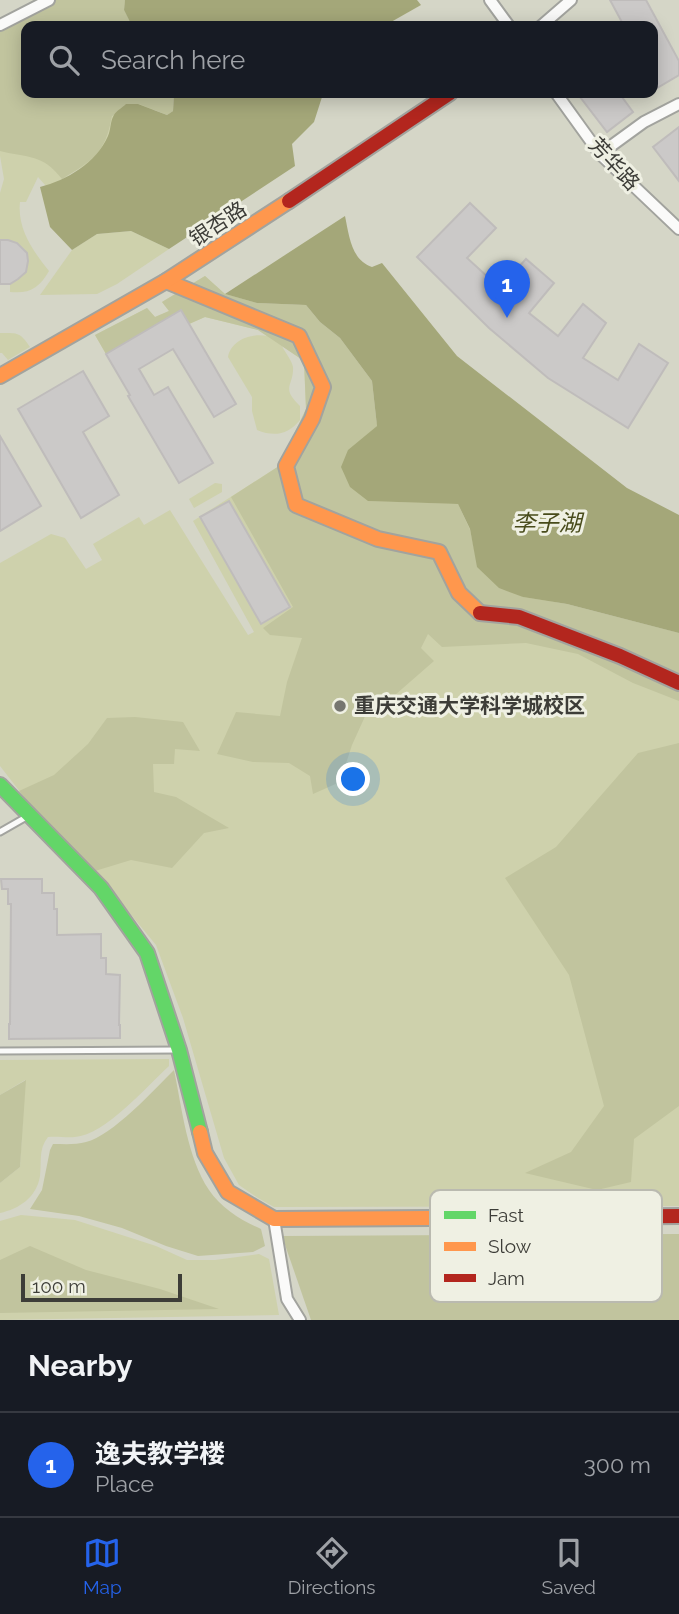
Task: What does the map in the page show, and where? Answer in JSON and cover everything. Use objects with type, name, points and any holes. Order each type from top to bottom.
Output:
[{"type":"street","points":[[0,25],[49,0]]},
{"type":"street","points":[[491,0],[506,21]]},
{"type":"street","points":[[547,21],[571,0]]},
{"type":"street","name":"银杏路","points":[[0,376],[166,281],[443,98]]},
{"type":"street","name":"芳华路","points":[[560,98],[600,154],[679,229]]},
{"type":"street","points":[[600,154],[644,122],[679,104]]},
{"type":"street","points":[[166,281],[299,336],[323,387],[312,419],[286,466],[296,505],[378,539],[439,552],[459,593],[481,614],[519,617],[620,656],[679,683]]},
{"type":"street","points":[[0,785],[101,888],[147,953],[180,1050],[205,1153],[228,1192],[274,1219],[430,1218]]},
{"type":"street","points":[[274,1219],[287,1299],[300,1320]]},
{"type":"lane","points":[[0,832],[29,815]]},
{"type":"lane","points":[[0,1051],[180,1050]]},
{"type":"shaded area","name":"重庆交通大学科学城校区","points":[[0,0],[679,0],[679,1320],[0,1320]]},
{"type":"shaded area","points":[[55,0],[125,0],[124,10],[130,21],[21,21],[21,98],[168,98],[84,166],[46,186],[38,177],[26,202],[20,202],[21,221],[27,239],[49,271],[33,289],[10,292],[10,284],[19,278],[24,270],[27,256],[19,245],[0,240],[0,193],[4,179],[0,156],[0,30],[50,7]]},
{"type":"shaded area","points":[[55,0],[125,0],[124,10],[130,21],[21,21],[21,98],[174,98],[173,111],[167,115],[139,104],[112,116],[106,139],[96,155],[62,179],[41,161],[0,151],[0,30],[50,7]]},
{"type":"shaded area","points":[[131,231],[169,249],[117,284],[97,294],[40,295],[72,250],[97,234]]},
{"type":"shaded area","points":[[205,276],[225,294],[257,303],[458,504],[470,529],[478,567],[499,588],[679,633],[679,1206],[662,1206],[662,1190],[430,1190],[430,1207],[274,1207],[239,1185],[224,1158],[183,1018],[156,945],[95,871],[28,802],[0,766],[0,563],[51,534],[65,538],[86,569],[102,560],[93,544],[139,517],[144,525],[170,510],[248,635],[254,632],[193,521],[279,466],[306,409],[304,361],[282,346],[293,367],[289,390],[300,406],[300,420],[286,432],[269,434],[257,430],[252,397],[228,357],[237,342],[255,336],[267,336],[258,330],[205,317],[189,324],[181,310],[106,354],[95,335],[147,308],[155,317],[169,311],[162,302]]},
{"type":"shaded area","points":[[205,276],[225,294],[257,303],[306,305],[320,322],[340,338],[372,381],[377,426],[348,451],[368,501],[458,504],[470,530],[478,567],[523,597],[567,604],[679,633],[679,701],[633,683],[578,654],[526,643],[442,647],[428,634],[421,648],[434,661],[395,695],[367,712],[352,745],[340,782],[313,794],[310,776],[289,763],[253,762],[217,754],[236,712],[280,716],[287,682],[302,638],[270,635],[263,628],[293,607],[231,497],[279,466],[306,409],[304,361],[258,330],[205,317],[189,324],[181,310],[106,354],[95,335],[147,308],[155,317],[169,311],[162,302]]},
{"type":"shaded area","points":[[0,333],[18,334],[30,347],[8,360],[0,353]]},
{"type":"shaded area","points":[[215,483],[222,484],[222,492],[194,508],[189,499]]},
{"type":"shaded area","points":[[135,717],[183,722],[200,751],[175,749],[174,764],[153,764],[154,792],[176,797],[229,828],[204,833],[172,868],[131,860],[95,871],[19,791],[54,775],[88,744],[107,718]]},
{"type":"shaded area","points":[[679,743],[679,1106],[634,1139],[631,1182],[597,1190],[525,1173],[571,1152],[604,1106],[569,975],[505,878],[556,847],[638,753]]},
{"type":"shaded area","points":[[169,1059],[169,1066],[125,1108],[99,1128],[75,1137],[48,1137],[42,1151],[40,1176],[35,1190],[20,1205],[0,1213],[0,1183],[20,1167],[25,1080],[0,1095],[0,1060]]},
{"type":"shaded area","points":[[174,1070],[186,1132],[202,1177],[214,1197],[226,1208],[261,1229],[265,1246],[253,1252],[198,1256],[122,1228],[79,1216],[30,1209],[42,1190],[53,1144],[82,1143],[108,1131]]},
{"type":"shaded area","points":[[26,1080],[20,1167],[0,1183],[0,1095]]},
{"type":"shaded area","points":[[21,1215],[75,1220],[156,1246],[187,1260],[215,1260],[259,1254],[269,1259],[279,1315],[0,1320],[0,1221]]},
{"type":"shaded area","points":[[662,1234],[679,1234],[679,1320],[311,1320],[282,1236],[430,1235],[430,1302],[662,1302]]},
{"type":"shaded area","points":[[30,1246],[86,1270],[160,1289],[219,1309],[0,1313],[0,1260]]},
{"type":"water","points":[[125,0],[417,0],[421,5],[393,21],[130,21],[124,10]]},
{"type":"water","points":[[174,98],[322,98],[314,122],[292,144],[295,166],[169,249],[131,231],[97,234],[72,250],[50,227],[40,187],[70,175],[88,162],[103,146],[115,114],[126,104],[138,104],[167,115],[173,111]]},
{"type":"water","name":"李子湖","points":[[345,216],[352,246],[359,259],[372,267],[382,263],[457,356],[627,488],[679,515],[679,633],[567,604],[523,597],[499,588],[477,567],[470,529],[458,504],[368,501],[350,487],[341,467],[348,450],[377,426],[372,381],[340,338],[320,322],[306,305],[257,303],[225,294]]},
{"type":"building","points":[[610,0],[646,0],[657,21],[621,21]]},
{"type":"building","points":[[658,22],[679,61],[679,75],[658,87]]},
{"type":"building","points":[[581,98],[623,98],[633,112],[607,132]]},
{"type":"building","points":[[679,127],[679,181],[653,147]]},
{"type":"building","points":[[470,203],[496,228],[467,258],[500,288],[526,259],[554,283],[529,313],[558,336],[583,304],[606,323],[583,358],[618,380],[639,344],[668,363],[628,428],[548,378],[489,328],[417,257]]},
{"type":"building","points":[[0,240],[17,243],[27,253],[26,272],[10,284],[0,284]]},
{"type":"building","points":[[181,310],[236,404],[214,417],[173,349],[139,369],[154,395],[168,387],[213,463],[179,483],[106,354]]},
{"type":"building","points":[[83,371],[109,416],[83,432],[119,495],[81,518],[18,409]]},
{"type":"building","points":[[0,436],[41,506],[0,531]]},
{"type":"building","points":[[229,501],[290,607],[261,624],[200,517]]},
{"type":"building","points":[[1,879],[42,879],[42,893],[54,893],[57,935],[101,934],[101,958],[106,958],[106,974],[120,975],[120,1038],[9,1039],[11,904],[8,904],[8,889],[2,889]]},
{"type":"traffic: fast","points":[[0,785],[101,888],[147,953],[179,1050],[200,1132]]},
{"type":"traffic: slow","points":[[0,376],[166,281],[289,201]]},
{"type":"traffic: slow","points":[[166,281],[299,336],[323,387],[312,419],[286,466],[296,505],[378,539],[439,552],[459,593],[480,613]]},
{"type":"traffic: slow","points":[[200,1132],[205,1153],[228,1192],[274,1219],[430,1218]]},
{"type":"traffic: jam","points":[[289,201],[443,98]]},
{"type":"traffic: jam","points":[[480,613],[519,617],[620,656],[679,683]]},
{"type":"traffic: jam","points":[[662,1216],[679,1216]]},
{"type":"place","name":"逸夫教学楼","points":[[507,318]]},
{"type":"place","name":"重庆交通大学科学城校区","points":[[340,706]]}]
